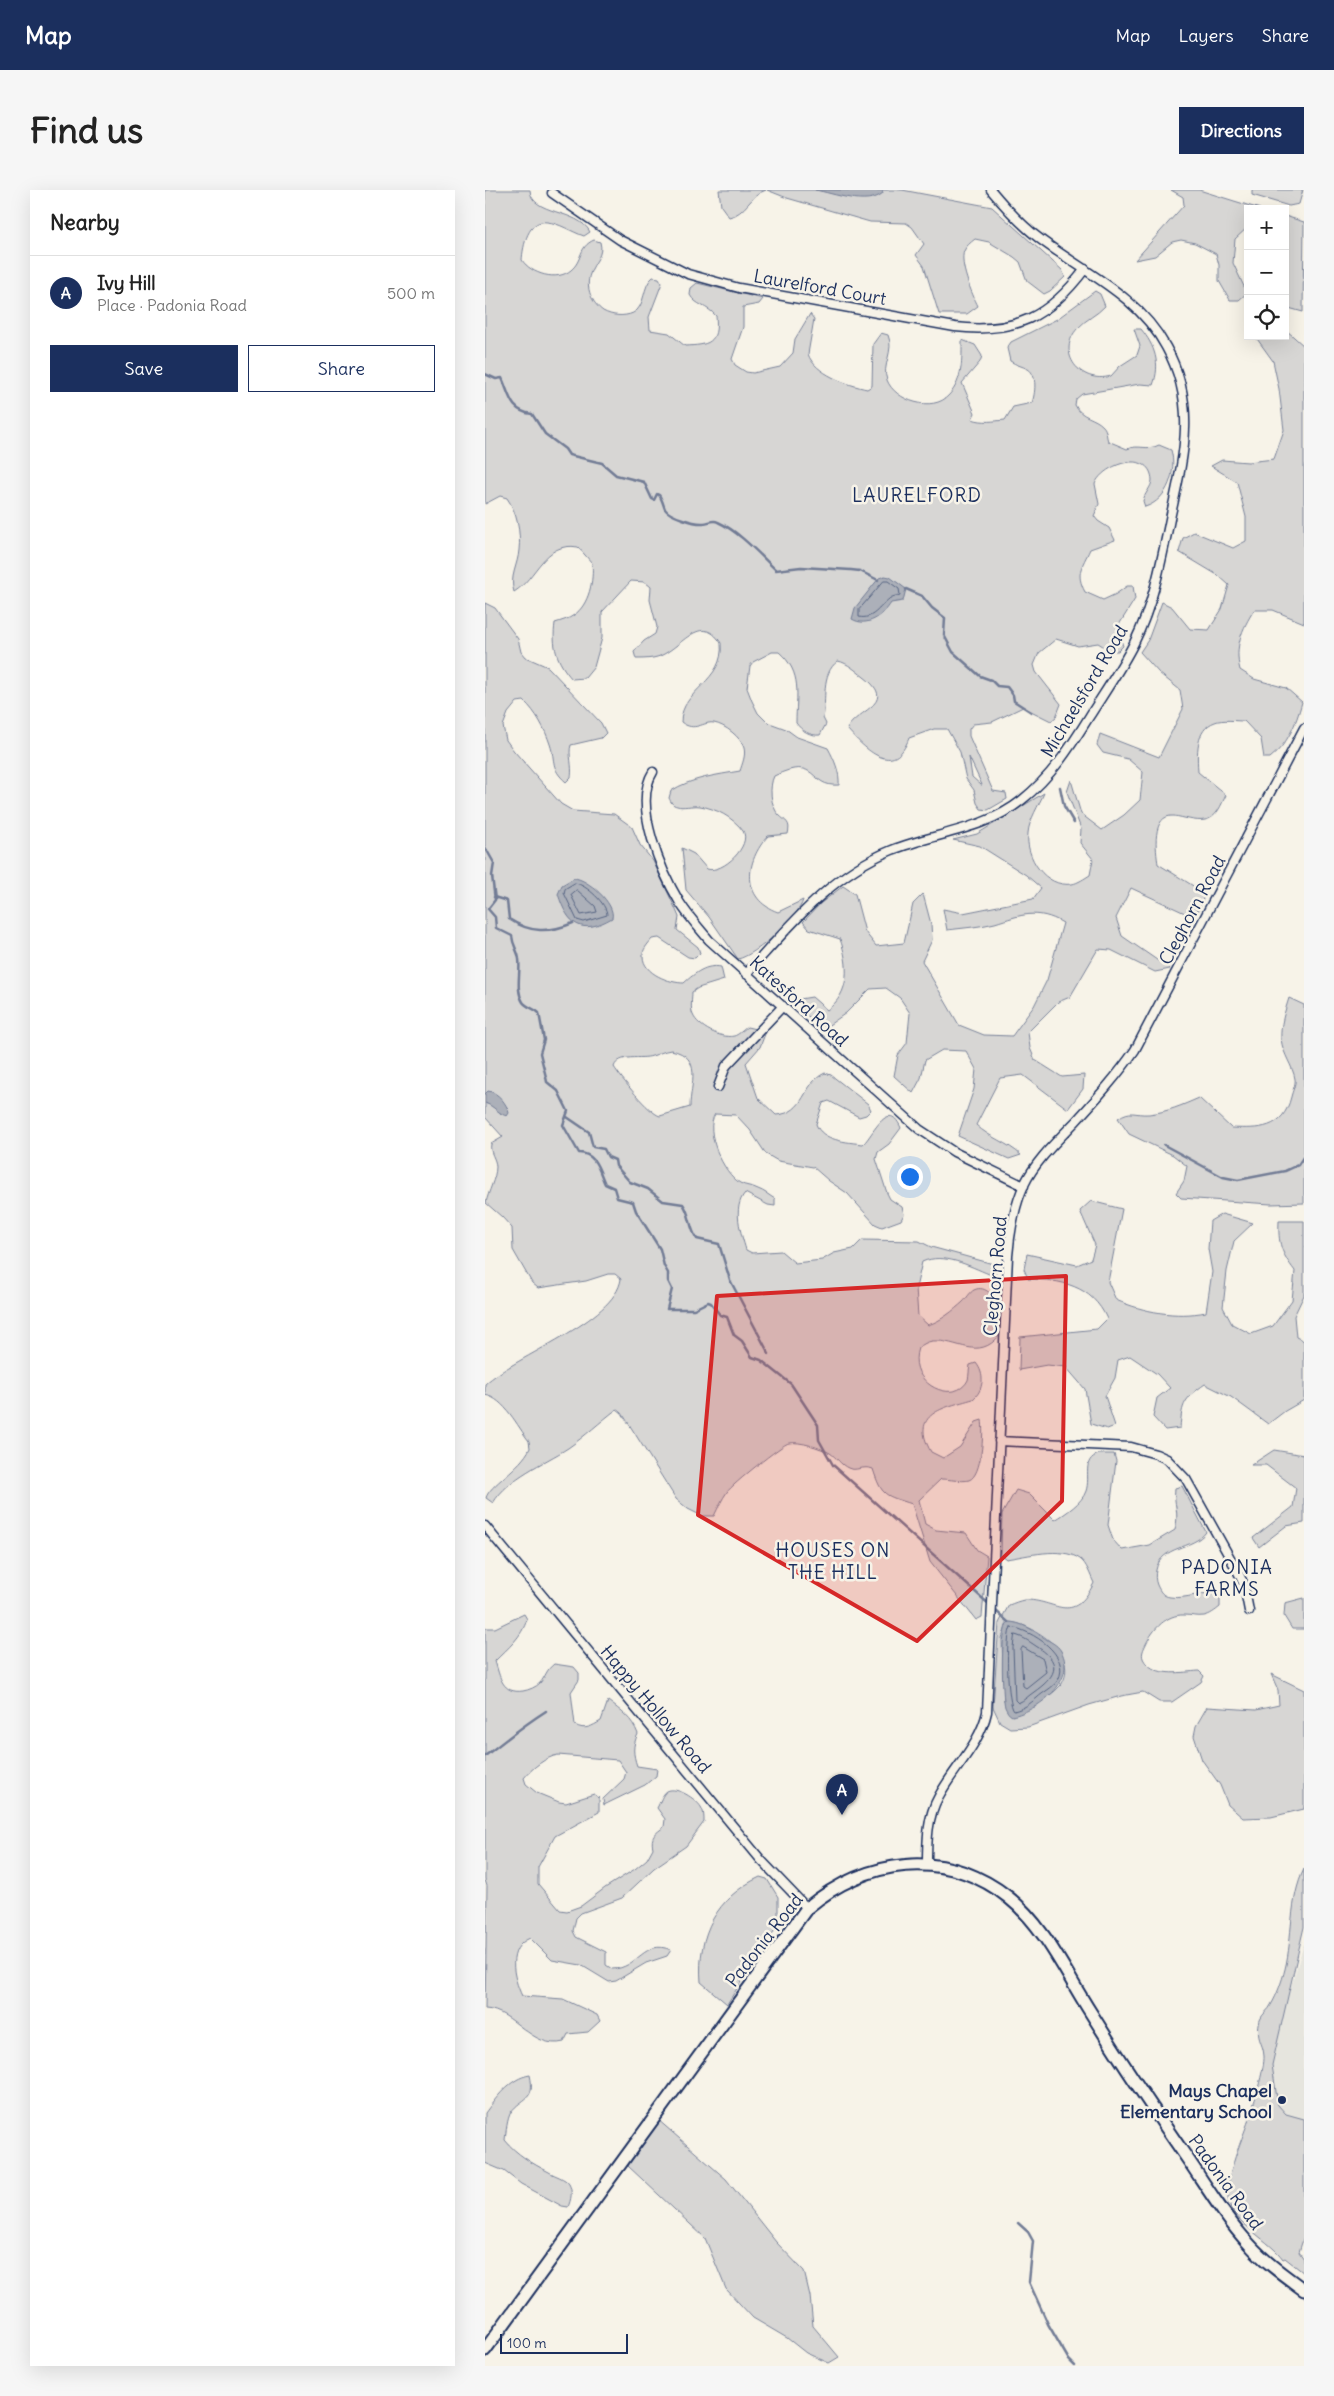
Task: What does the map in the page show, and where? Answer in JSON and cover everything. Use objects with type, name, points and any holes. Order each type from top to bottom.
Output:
[{"type":"main road","name":"Padonia Road","points":[[485,2350],[807,1908],[834,1887],[870,1871],[888,1867],[927,1864],[975,1877],[991,1885],[1021,1908],[1041,1933],[1123,2063],[1214,2198],[1248,2243],[1264,2259],[1304,2290]]},
{"type":"street","name":"Michaelsford Road","points":[[745,974],[817,897],[853,869],[892,850],[994,818],[1019,803],[1039,787],[1069,749],[1134,643],[1152,596],[1185,444],[1185,408],[1175,367],[1154,329],[1127,298],[1026,228],[991,190]]},
{"type":"street","name":"Laurelford Court","points":[[552,192],[620,240],[689,274],[739,288],[955,327],[990,329],[1006,327],[1025,320],[1055,303],[1069,291],[1085,269]]},
{"type":"street","name":"Cleghorn Road","points":[[927,1864],[928,1835],[933,1810],[946,1784],[974,1744],[985,1722],[987,1712],[1009,1236],[1013,1216],[1024,1186],[1052,1146],[1111,1082],[1135,1050],[1304,728]]},
{"type":"street","name":"Katesford Road","points":[[653,772],[647,785],[645,796],[651,835],[669,883],[693,922],[709,940],[935,1142],[1024,1186]]},
{"type":"street","points":[[718,1087],[726,1066],[783,1006]]},
{"type":"street","points":[[999,1441],[1131,1447],[1167,1459],[1186,1479],[1239,1574],[1244,1585],[1249,1611]]},
{"type":"street","name":"Happy Hollow Road","points":[[485,1526],[761,1860],[807,1908]]},
{"type":"highlighted area","points":[[1066,1276],[1062,1501],[917,1641],[698,1515],[717,1296]]},
{"type":"shaded area","points":[[485,190],[530,190],[532,198],[538,204],[576,219],[584,225],[590,232],[584,236],[552,223],[541,222],[535,225],[525,241],[522,260],[531,269],[545,275],[565,274],[575,266],[585,246],[594,240],[600,242],[600,255],[590,274],[588,285],[590,295],[603,311],[618,315],[633,313],[640,306],[647,285],[653,277],[659,278],[662,283],[649,317],[650,330],[669,333],[685,346],[706,343],[714,338],[716,332],[716,316],[695,301],[690,295],[691,288],[697,283],[763,299],[759,304],[743,307],[743,327],[732,359],[735,365],[746,372],[753,373],[780,367],[793,353],[795,339],[810,314],[814,319],[808,354],[817,367],[825,373],[833,378],[859,387],[867,389],[872,386],[873,344],[881,333],[888,335],[890,341],[886,375],[891,387],[906,399],[924,404],[934,403],[949,395],[957,383],[961,369],[962,340],[975,345],[982,356],[980,362],[962,383],[975,413],[972,419],[980,421],[1005,420],[1013,407],[1032,403],[1035,390],[1033,376],[1028,369],[1010,361],[1007,348],[1011,342],[1057,319],[1095,291],[1100,294],[1105,306],[1081,325],[1072,337],[1069,347],[1070,356],[1074,364],[1090,376],[1100,378],[1111,376],[1120,366],[1137,355],[1140,346],[1134,329],[1141,329],[1150,342],[1155,355],[1155,377],[1153,385],[1140,384],[1082,394],[1076,399],[1075,405],[1084,415],[1103,426],[1108,441],[1127,449],[1159,445],[1171,450],[1173,458],[1169,484],[1165,491],[1160,498],[1145,507],[1143,501],[1152,480],[1149,470],[1144,465],[1126,462],[1116,465],[1107,470],[1095,484],[1099,504],[1094,516],[1109,528],[1115,540],[1090,549],[1082,566],[1080,580],[1085,592],[1103,600],[1127,586],[1133,586],[1135,599],[1117,628],[1123,646],[1118,651],[1111,651],[1098,643],[1078,646],[1056,639],[1039,653],[1034,665],[1036,672],[1061,704],[1056,717],[1051,721],[1023,707],[992,722],[973,724],[969,729],[969,736],[993,791],[1006,793],[1007,799],[988,810],[981,809],[977,803],[974,790],[966,779],[960,752],[947,729],[934,729],[909,738],[903,750],[896,757],[888,758],[879,756],[862,745],[854,737],[847,729],[852,722],[872,706],[877,700],[878,694],[874,686],[849,665],[838,661],[832,666],[825,688],[823,718],[826,724],[820,735],[813,735],[796,723],[797,685],[792,668],[787,660],[779,652],[772,652],[753,662],[750,666],[747,688],[758,713],[767,722],[786,729],[797,737],[828,748],[838,770],[839,785],[829,785],[822,782],[812,773],[799,769],[788,770],[774,776],[771,790],[772,801],[776,811],[787,823],[789,830],[788,834],[768,836],[760,846],[751,868],[753,889],[766,906],[778,912],[803,900],[794,916],[776,934],[746,956],[738,959],[709,917],[686,890],[682,848],[694,854],[707,869],[714,869],[728,863],[740,850],[745,837],[743,831],[735,822],[718,811],[700,806],[677,806],[669,798],[671,791],[687,783],[740,771],[744,757],[744,748],[740,740],[732,732],[714,723],[691,727],[681,722],[683,711],[688,701],[716,667],[720,656],[721,643],[714,634],[699,631],[691,634],[660,656],[636,659],[634,652],[644,641],[655,634],[657,627],[650,600],[651,587],[645,582],[631,581],[602,612],[602,638],[594,667],[585,678],[572,679],[562,666],[556,653],[554,639],[555,623],[565,620],[579,611],[587,599],[592,577],[592,563],[578,547],[566,547],[557,550],[549,555],[522,586],[514,592],[514,571],[519,543],[516,516],[507,498],[500,496],[485,504]],"holes":[[[969,757],[982,785],[972,777]]]},
{"type":"shaded area","points":[[719,190],[766,190],[756,196],[740,212],[729,217],[721,206]]},
{"type":"shaded area","points":[[767,190],[902,190],[992,207],[1062,270],[1065,277],[1044,294],[1027,281],[1020,262],[1014,257],[989,242],[975,239],[964,251],[963,263],[978,306],[967,314],[939,314],[924,266],[916,255],[924,244],[912,227],[906,223],[870,222],[787,198]]},
{"type":"shaded area","points":[[1171,190],[1199,190],[1247,205],[1244,205],[1244,231],[1235,239],[1233,263],[1244,287],[1244,296],[1239,300],[1230,300],[1219,281],[1219,265],[1216,254],[1195,243],[1181,240],[1172,242],[1155,256],[1135,260],[1184,205],[1183,197]]},
{"type":"shaded area","points":[[1252,190],[1303,190],[1299,204],[1289,206],[1252,195]]},
{"type":"shaded area","points":[[1289,217],[1304,222],[1303,312],[1289,308]]},
{"type":"shaded area","points":[[1289,333],[1304,346],[1304,623],[1273,610],[1254,610],[1240,638],[1238,662],[1240,670],[1254,679],[1286,688],[1302,702],[1300,710],[1286,740],[1270,758],[1264,758],[1261,739],[1244,721],[1218,721],[1208,725],[1204,730],[1199,743],[1198,772],[1226,795],[1218,810],[1209,819],[1197,820],[1174,816],[1167,817],[1158,827],[1156,843],[1158,864],[1195,887],[1204,896],[1199,910],[1187,914],[1131,888],[1116,918],[1122,936],[1170,969],[1155,972],[1111,950],[1098,949],[1070,997],[1058,1002],[1028,1032],[1030,1048],[1035,1060],[1062,1077],[1084,1075],[1083,1089],[1068,1109],[1023,1075],[1000,1078],[976,1125],[1021,1155],[1009,1159],[958,1136],[974,1089],[976,1069],[966,1051],[942,1050],[925,1060],[921,1078],[913,1093],[894,1076],[898,1055],[907,1043],[910,1013],[900,998],[886,988],[870,989],[846,1013],[826,1027],[806,1015],[800,999],[812,997],[827,1010],[835,1003],[844,987],[846,968],[840,939],[809,929],[803,922],[821,903],[843,886],[855,894],[865,932],[876,946],[904,943],[913,904],[923,894],[931,924],[932,940],[922,961],[959,1025],[984,1035],[1012,1036],[1034,1006],[1047,980],[1063,923],[1054,918],[1029,914],[989,924],[947,930],[943,909],[963,913],[1033,899],[1041,888],[1026,875],[980,846],[953,840],[977,834],[1044,793],[1032,818],[1028,833],[1028,842],[1033,861],[1045,876],[1062,884],[1079,882],[1090,875],[1093,859],[1080,843],[1081,829],[1067,792],[1071,780],[1081,814],[1102,830],[1124,815],[1140,800],[1143,772],[1128,759],[1103,753],[1097,745],[1100,734],[1159,757],[1183,709],[1180,690],[1159,673],[1140,652],[1148,640],[1162,602],[1172,607],[1190,629],[1209,630],[1222,609],[1229,585],[1219,576],[1179,552],[1183,538],[1194,532],[1233,548],[1246,541],[1246,517],[1237,482],[1211,466],[1222,460],[1248,462],[1274,459],[1284,430],[1279,389],[1273,361],[1258,340],[1289,340]]},
{"type":"shaded area","points":[[485,603],[495,608],[518,639],[521,652],[525,657],[548,667],[601,723],[606,733],[601,738],[571,745],[571,777],[566,782],[555,769],[550,744],[543,727],[524,701],[517,702],[508,713],[503,726],[506,740],[514,751],[561,804],[573,811],[614,814],[632,827],[640,845],[653,861],[679,917],[677,930],[698,947],[700,953],[695,958],[688,957],[659,938],[652,939],[643,952],[647,968],[665,979],[684,983],[706,968],[721,967],[724,980],[698,988],[692,992],[692,1013],[705,1028],[723,1036],[739,1034],[747,1027],[760,1030],[765,1034],[760,1047],[746,1063],[758,1098],[776,1115],[786,1113],[799,1104],[817,1078],[825,1073],[831,1075],[868,1104],[871,1110],[866,1115],[859,1117],[829,1101],[823,1103],[816,1124],[824,1134],[836,1140],[863,1144],[886,1118],[891,1116],[896,1119],[901,1128],[889,1144],[878,1152],[876,1159],[890,1199],[902,1207],[904,1214],[901,1220],[882,1227],[875,1224],[847,1193],[813,1167],[778,1161],[766,1154],[750,1130],[736,1115],[715,1114],[712,1121],[714,1141],[727,1170],[740,1183],[754,1187],[775,1199],[775,1206],[768,1205],[745,1193],[741,1199],[738,1213],[746,1250],[752,1253],[781,1251],[795,1263],[822,1260],[834,1253],[853,1249],[862,1240],[919,1241],[931,1247],[997,1265],[996,1272],[989,1274],[956,1261],[930,1259],[922,1262],[916,1288],[918,1316],[928,1325],[947,1315],[973,1291],[978,1289],[986,1290],[993,1296],[1004,1317],[1004,1328],[1000,1335],[992,1343],[984,1347],[967,1347],[941,1341],[932,1341],[918,1348],[916,1361],[919,1372],[925,1381],[943,1391],[953,1391],[962,1388],[968,1380],[970,1365],[976,1363],[981,1372],[981,1387],[973,1399],[941,1409],[927,1420],[924,1429],[925,1439],[931,1452],[943,1458],[960,1447],[976,1422],[982,1420],[983,1434],[977,1471],[969,1480],[941,1479],[919,1500],[925,1524],[936,1530],[966,1533],[977,1550],[987,1556],[982,1617],[976,1620],[930,1562],[912,1504],[886,1494],[879,1485],[873,1469],[848,1468],[830,1453],[804,1444],[789,1443],[777,1450],[727,1492],[714,1516],[702,1516],[688,1509],[676,1499],[622,1413],[617,1409],[568,1448],[517,1478],[493,1503],[486,1498],[488,1493],[520,1462],[530,1448],[529,1441],[505,1407],[485,1395],[485,1384],[499,1373],[583,1323],[601,1309],[615,1294],[621,1279],[615,1274],[608,1274],[586,1281],[538,1288],[532,1283],[513,1250],[512,1228],[486,1203],[496,1171],[491,1144],[503,1137],[485,1117],[485,1103],[496,1108],[502,1115],[485,1094]],"holes":[[[671,1050],[681,1054],[692,1065],[693,1081],[690,1107],[660,1116],[642,1102],[614,1067],[625,1058],[647,1057]]]},
{"type":"shaded area","points":[[1289,998],[1304,1005],[1304,1203],[1271,1204],[1181,1198],[1176,1193],[1184,1181],[1187,1166],[1173,1155],[1129,1134],[1118,1118],[1130,1113],[1149,1114],[1162,1112],[1199,1098],[1231,1128],[1260,1127],[1276,1122],[1287,1108],[1295,1083],[1294,1074],[1281,1039],[1282,1023]]},
{"type":"shaded area","points":[[1091,1201],[1122,1209],[1108,1282],[1116,1300],[1160,1313],[1195,1314],[1206,1312],[1212,1272],[1208,1249],[1210,1221],[1222,1214],[1253,1223],[1234,1241],[1227,1271],[1223,1307],[1232,1324],[1251,1334],[1273,1326],[1292,1300],[1295,1271],[1281,1248],[1279,1221],[1304,1221],[1304,1295],[1294,1316],[1296,1337],[1304,1341],[1304,1400],[1268,1424],[1231,1397],[1205,1384],[1185,1402],[1180,1428],[1165,1430],[1153,1417],[1157,1398],[1170,1388],[1157,1374],[1130,1356],[1118,1360],[1115,1378],[1105,1396],[1115,1426],[1107,1429],[1091,1424],[1085,1389],[1066,1367],[1047,1365],[1019,1370],[1020,1337],[1097,1329],[1107,1319],[1101,1308],[1084,1292],[1064,1283],[1028,1279],[1024,1269],[1027,1254],[1077,1265],[1091,1259],[1095,1245],[1080,1211]]},
{"type":"shaded area","points":[[1274,1450],[1304,1455],[1304,1523],[1286,1526],[1259,1547],[1253,1538],[1293,1507],[1296,1488],[1266,1465],[1251,1465]]},
{"type":"shaded area","points":[[1099,1454],[1114,1454],[1116,1461],[1108,1525],[1113,1540],[1122,1550],[1150,1545],[1175,1530],[1177,1518],[1175,1488],[1182,1486],[1206,1532],[1193,1542],[1164,1556],[1159,1562],[1155,1576],[1157,1585],[1165,1596],[1176,1598],[1207,1593],[1220,1594],[1220,1607],[1206,1615],[1178,1615],[1166,1620],[1149,1638],[1142,1654],[1147,1664],[1158,1671],[1171,1673],[1199,1671],[1204,1676],[1201,1682],[1172,1702],[1159,1702],[1143,1692],[1089,1705],[1028,1727],[1010,1728],[1000,1722],[993,1707],[999,1623],[1009,1605],[1024,1600],[1063,1608],[1071,1607],[1078,1604],[1086,1596],[1094,1583],[1085,1564],[1072,1555],[1054,1552],[1006,1559],[1001,1555],[1002,1514],[1016,1490],[1029,1494],[1055,1520],[1081,1500],[1086,1491],[1088,1464],[1093,1457]],"holes":[[[1008,1622],[1018,1624],[1041,1634],[1060,1652],[1065,1663],[1065,1674],[1061,1685],[1035,1707],[1004,1701],[1002,1638]]]},
{"type":"shaded area","points":[[1304,1598],[1304,1629],[1292,1629],[1284,1616],[1285,1603]]},
{"type":"shaded area","points":[[524,1614],[527,1619],[522,1631],[495,1661],[506,1687],[516,1691],[528,1690],[540,1683],[554,1664],[574,1667],[579,1673],[579,1680],[571,1692],[575,1725],[585,1728],[601,1721],[608,1701],[626,1716],[636,1728],[638,1734],[634,1750],[637,1766],[657,1769],[656,1776],[645,1785],[604,1805],[603,1799],[624,1779],[626,1772],[618,1760],[558,1755],[539,1764],[524,1778],[526,1784],[537,1793],[559,1802],[566,1803],[594,1794],[599,1798],[599,1812],[555,1836],[538,1867],[538,1884],[560,1910],[567,1911],[581,1906],[647,1859],[653,1848],[653,1838],[664,1827],[665,1819],[657,1808],[665,1792],[676,1790],[691,1797],[701,1807],[704,1816],[704,1822],[686,1846],[654,1868],[622,1898],[581,1913],[576,1918],[573,1931],[576,1937],[606,1952],[606,1965],[612,1969],[621,1968],[654,1948],[662,1947],[671,1950],[667,1956],[646,1963],[616,1981],[609,1982],[581,1965],[552,1960],[530,1938],[517,1949],[514,1972],[522,1996],[563,1999],[597,2015],[600,2021],[588,2032],[568,2034],[564,2042],[553,2043],[542,2040],[495,2011],[485,2009],[487,1886],[485,1880],[485,1628],[495,1628]]},
{"type":"shaded area","points":[[1271,1674],[1304,1690],[1304,1809],[1271,1817],[1243,1818],[1228,1805],[1220,1785],[1202,1760],[1194,1736],[1196,1726],[1207,1707],[1256,1710],[1279,1705],[1278,1690]]},
{"type":"shaded area","points":[[1304,1869],[1304,1927],[1272,2065],[1278,2105],[1286,2114],[1304,2119],[1304,2236],[1299,2252],[1304,2259],[1304,2273],[1285,2258],[1283,2259],[1271,2246],[1240,2220],[1230,2206],[1228,2186],[1233,2162],[1251,2113],[1263,2069],[1264,2056],[1258,2032],[1260,2020],[1270,2007],[1284,1974],[1296,1893]]},
{"type":"shaded area","points":[[760,1877],[767,1879],[778,1897],[778,1925],[727,2004],[701,1982],[702,1948],[713,1919],[721,1906],[745,1885]]},
{"type":"shaded area","name":"Mays Chapel Elementary School","points":[[1304,1944],[1304,2191],[1231,2204],[1284,2009]]},
{"type":"shaded area","points":[[530,2075],[530,2094],[511,2112],[505,2140],[525,2158],[569,2184],[571,2198],[568,2207],[562,2206],[521,2184],[504,2171],[485,2163],[485,2113],[510,2084]]},
{"type":"shaded area","points":[[657,2119],[726,2179],[776,2242],[804,2271],[810,2296],[813,2326],[839,2357],[829,2363],[806,2353],[787,2338],[753,2318],[726,2289],[705,2238],[628,2166]]},
{"type":"water","points":[[815,190],[882,190],[883,193],[868,199],[859,199]]},
{"type":"water","points":[[890,577],[906,589],[903,601],[891,603],[884,612],[869,621],[863,622],[852,619],[855,608],[879,578]]},
{"type":"water","points":[[574,878],[580,879],[600,893],[610,906],[612,918],[592,926],[577,924],[571,920],[558,894],[562,885]]},
{"type":"water","points":[[488,1091],[499,1096],[504,1102],[509,1113],[507,1116],[485,1103],[485,1094]]},
{"type":"water","points":[[1008,1622],[1018,1623],[1027,1627],[1055,1645],[1061,1651],[1065,1662],[1064,1673],[1060,1683],[1052,1693],[1033,1708],[1012,1716],[1005,1707],[1003,1677],[1004,1637],[1005,1627]]},
{"type":"waterway","points":[[485,374],[496,379],[502,378],[509,397],[515,406],[519,410],[532,414],[545,434],[565,449],[569,455],[602,463],[616,475],[644,482],[652,499],[654,500],[657,494],[659,495],[667,512],[677,517],[700,523],[716,521],[726,526],[749,544],[776,570],[801,567],[851,570],[860,571],[878,580]]},
{"type":"waterway","points":[[906,589],[922,596],[932,608],[945,618],[944,635],[953,652],[980,676],[991,680],[997,686],[1007,687],[1013,695],[1014,701],[1031,712]]},
{"type":"waterway","points":[[1060,787],[1064,806],[1074,823]]},
{"type":"waterway","points":[[485,847],[494,863],[492,876],[495,900],[488,909],[495,917],[496,928],[512,936],[519,959],[519,992],[524,1004],[539,1013],[544,1040],[540,1053],[547,1082],[558,1091],[568,1111],[563,1125],[579,1153],[593,1159],[599,1168],[605,1184],[614,1188],[617,1198],[633,1202],[636,1211],[660,1249],[664,1266],[668,1273],[668,1281],[672,1289],[667,1309],[694,1309],[708,1302],[711,1303],[720,1315],[727,1317],[734,1335],[742,1341],[752,1357],[761,1360],[791,1384],[818,1425],[819,1440],[833,1465],[991,1606]]},
{"type":"waterway","points":[[494,897],[507,901],[509,919],[524,927],[548,930],[573,923]]},
{"type":"waterway","points":[[567,1117],[589,1132],[593,1147],[604,1149],[608,1157],[615,1160],[616,1166],[630,1182],[648,1189],[663,1201],[683,1204],[697,1239],[719,1244],[730,1280],[769,1354]]},
{"type":"waterway","points":[[1164,1145],[1223,1177],[1238,1180],[1285,1171],[1298,1165],[1304,1156]]},
{"type":"waterway","points":[[995,1610],[1008,1622]]},
{"type":"waterway","points":[[485,1756],[546,1711]]},
{"type":"waterway","points":[[1018,2223],[1028,2232],[1033,2241],[1029,2282],[1048,2324],[1069,2360],[1075,2366]]},
{"type":"place","name":"Ivy Hill","points":[[842,1815]]},
{"type":"place","name":"Mays Chapel Elementary School","points":[[1282,2100]]},
{"type":"district","name":"LAURELFORD","points":[[917,495]]},
{"type":"district","name":"HOUSES ON THE HILL","points":[[833,1561]]},
{"type":"district","name":"PADONIA FARMS","points":[[1227,1578]]}]
